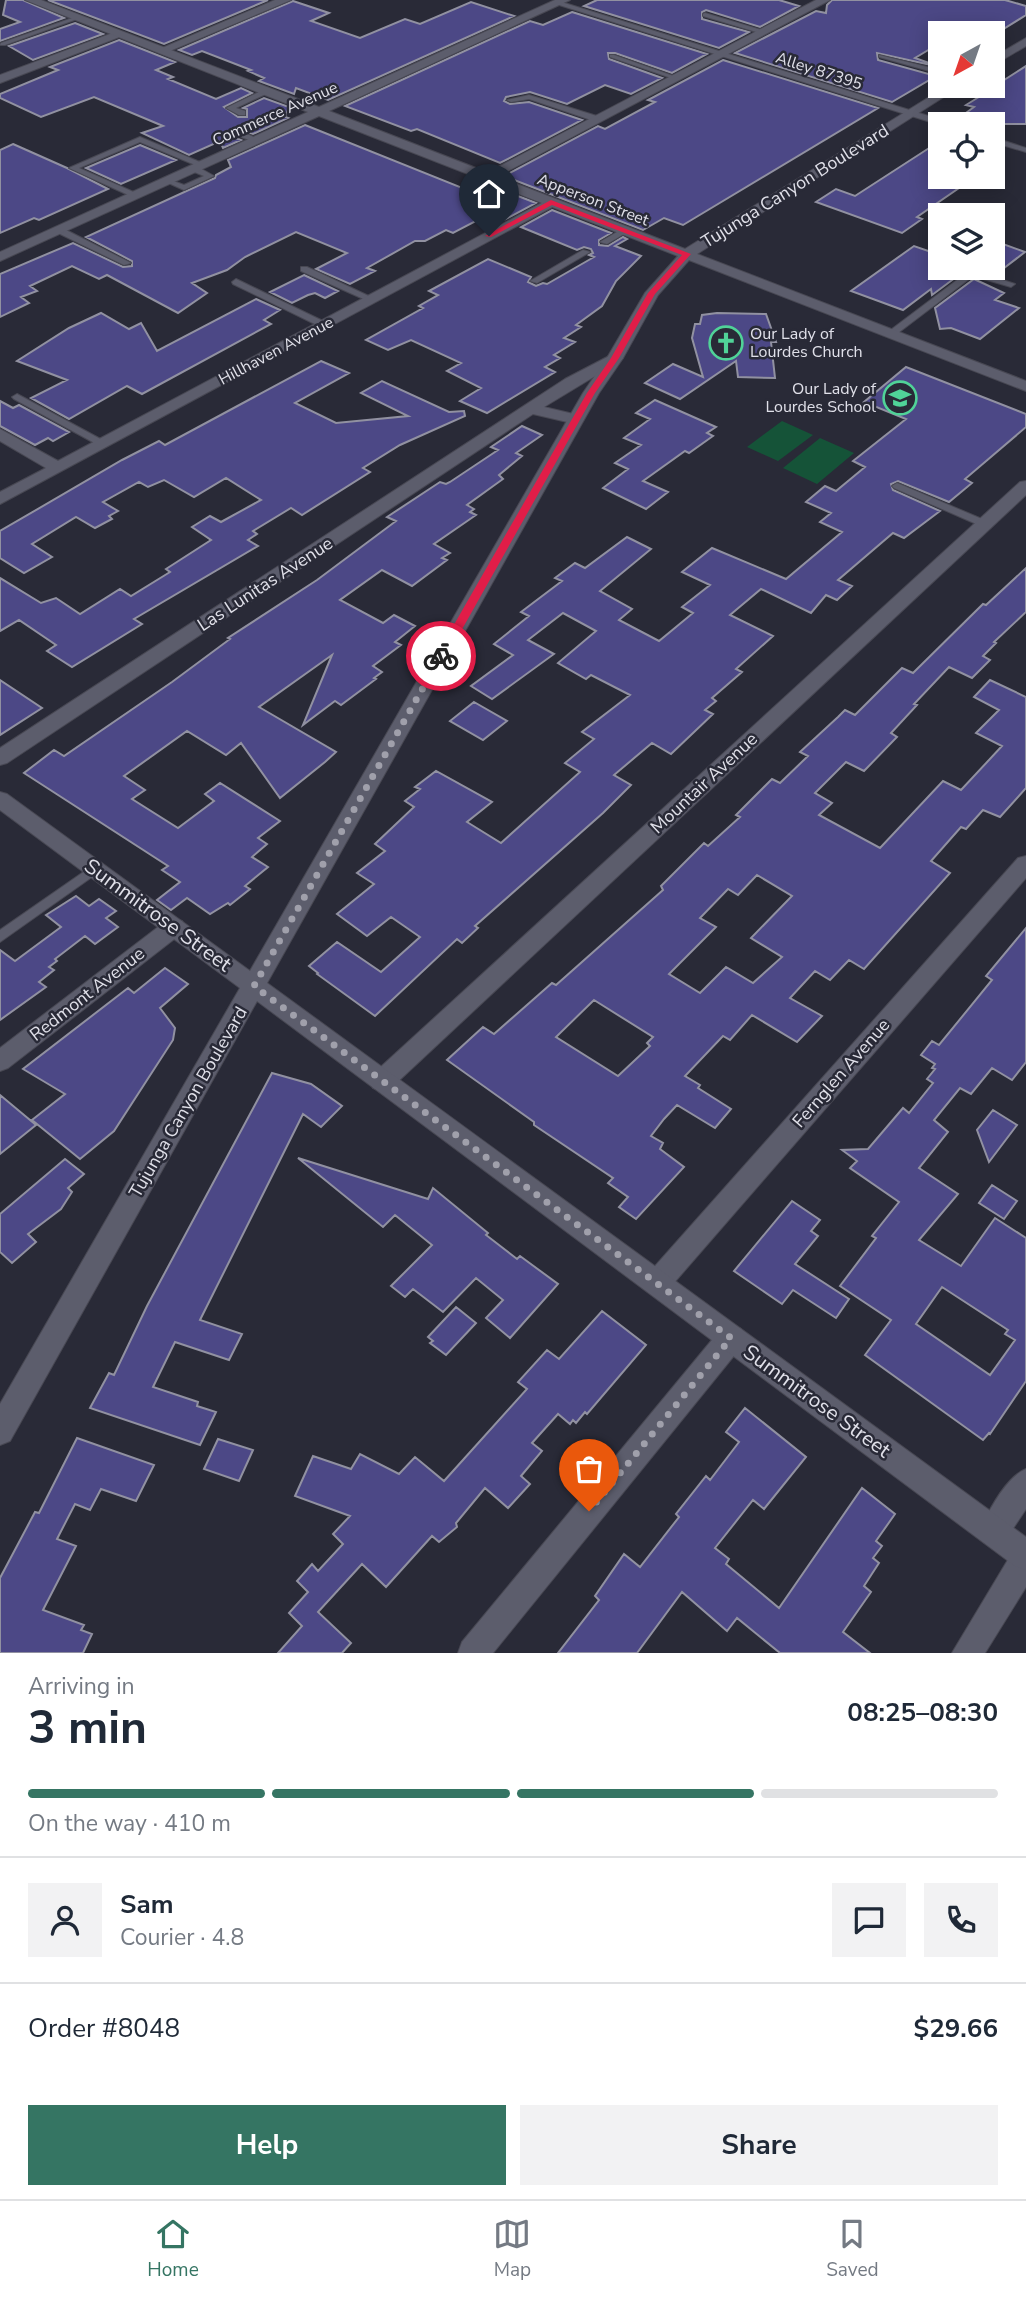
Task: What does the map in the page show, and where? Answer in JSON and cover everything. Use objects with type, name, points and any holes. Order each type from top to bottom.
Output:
[{"type":"street","name":"Apperson Street","points":[[31,0],[1026,386]]},
{"type":"street","points":[[161,51],[285,0]]},
{"type":"street","points":[[486,177],[824,0]]},
{"type":"street","name":"Commerce Avenue","points":[[0,257],[320,113],[556,1]]},
{"type":"street","points":[[0,79],[118,34]]},
{"type":"street","points":[[1005,54],[1026,41]]},
{"type":"street","name":"Tujunga Canyon Boulevard","points":[[0,1431],[576,419],[652,293],[687,254],[936,98]]},
{"type":"street","name":"Hillhaven Avenue","points":[[0,499],[551,202]]},
{"type":"street","name":"Las Lunitas Avenue","points":[[0,758],[571,382],[615,358]]},
{"type":"street","points":[[530,410],[576,419]]},
{"type":"street","points":[[0,434],[58,468]]},
{"type":"street","name":"Mountair Avenue","points":[[382,1081],[1026,486]]},
{"type":"street","name":"Summitrose Street","points":[[0,799],[1026,1557]]},
{"type":"street","name":"Fernglen Avenue","points":[[657,1283],[1026,864]]},
{"type":"street","name":"Redmont Avenue","points":[[0,1061],[173,927]]},
{"type":"street","points":[[473,1653],[731,1338]]},
{"type":"street","points":[[994,1532],[1026,1483]]},
{"type":"street","points":[[967,1653],[1026,1557]]},
{"type":"lane","name":"Alley 87395","points":[[556,1],[928,119]]},
{"type":"lane","points":[[705,15],[763,32]]},
{"type":"lane","points":[[3,44],[77,18]]},
{"type":"lane","points":[[612,56],[676,78]]},
{"type":"lane","points":[[881,56],[928,69]]},
{"type":"lane","points":[[242,113],[230,108],[266,92]]},
{"type":"lane","points":[[511,100],[529,97],[597,119]]},
{"type":"lane","points":[[238,133],[258,141]]},
{"type":"lane","points":[[135,196],[73,168],[140,139],[199,167]]},
{"type":"lane","points":[[1005,143],[1026,150]]},
{"type":"lane","points":[[59,230],[127,263]]},
{"type":"lane","points":[[604,242],[625,231]]},
{"type":"lane","points":[[534,281],[586,253]]},
{"type":"lane","points":[[304,269],[371,299]]},
{"type":"lane","points":[[891,334],[972,273],[1011,284]]},
{"type":"lane","points":[[236,282],[324,325]]},
{"type":"lane","points":[[17,397],[103,444]]},
{"type":"lane","points":[[897,486],[985,524]]},
{"type":"lane","points":[[0,937],[95,869]]},
{"type":"green space","points":[[782,421],[813,435],[778,461],[747,447]]},
{"type":"green space","points":[[820,438],[854,453],[817,484],[783,468]]},
{"type":"building","points":[[6,0],[23,0],[64,18],[0,41],[0,29],[20,22],[3,15]]},
{"type":"building","points":[[48,0],[268,0],[164,44]]},
{"type":"building","points":[[597,0],[779,0],[799,6],[760,27],[706,10],[702,12],[702,19],[749,32],[719,48],[584,6]]},
{"type":"building","points":[[832,0],[1005,0],[1026,6],[1026,15],[1005,28],[1005,21],[928,21],[928,50],[915,58],[928,64],[877,53],[878,60],[928,74],[928,81],[892,102],[735,53],[816,11],[826,13],[827,5]]},
{"type":"building","points":[[293,1],[329,13],[311,21],[360,38],[405,19],[420,24],[471,2],[514,16],[328,100],[296,88],[294,94],[259,81],[264,78],[248,71],[251,70],[202,51],[192,55],[179,50]]},
{"type":"building","points":[[572,12],[707,54],[672,73],[608,53],[609,59],[662,78],[631,94],[605,85],[567,104],[530,92],[506,97],[504,101],[510,104],[529,102],[582,120],[500,163],[417,129],[411,131],[345,106],[530,21],[543,25]]},
{"type":"building","points":[[75,23],[103,34],[33,60],[9,46]]},
{"type":"building","points":[[119,40],[175,62],[156,70],[173,77],[168,79],[216,99],[241,88],[252,93],[224,107],[238,117],[247,117],[247,109],[243,108],[264,98],[289,107],[285,117],[288,118],[253,134],[235,128],[233,137],[241,140],[223,148],[220,141],[189,155],[142,133],[163,126],[94,97],[41,117],[0,98],[0,94],[58,70],[50,67]]},
{"type":"building","points":[[723,60],[878,108],[683,225],[664,218],[643,230],[504,176],[598,126],[605,129],[655,102],[648,100]]},
{"type":"building","points":[[1026,66],[1026,124],[1005,124],[1005,112],[967,112],[974,107],[966,105],[977,98],[1005,98],[1005,79]]},
{"type":"building","points":[[305,125],[472,192],[487,184],[536,203],[504,220],[489,214],[453,233],[446,230],[425,241],[415,241],[367,268],[375,271],[350,284],[316,269],[347,253],[296,232],[245,257],[227,270],[192,283],[207,293],[178,313],[107,275],[99,279],[72,266],[30,286],[37,291],[21,297],[29,303],[0,317],[0,274],[73,243],[123,267],[132,266],[132,261],[86,237],[215,178],[231,167],[228,160]]},
{"type":"building","points":[[13,144],[108,189],[39,220],[34,218],[0,233],[0,150]]},
{"type":"building","points":[[140,145],[176,160],[121,184],[86,168]]},
{"type":"building","points":[[928,149],[928,189],[958,189],[937,203],[928,203],[928,209],[917,217],[922,219],[902,233],[816,202],[836,189],[855,196]]},
{"type":"building","points":[[552,210],[611,233],[599,240],[599,245],[608,246],[623,237],[627,239],[615,246],[641,256],[616,281],[602,306],[576,325],[581,327],[564,338],[575,342],[554,355],[560,358],[545,367],[555,372],[487,413],[460,401],[481,388],[447,371],[461,363],[411,340],[388,350],[366,340],[423,308],[419,306],[438,295],[429,291],[488,259],[531,277],[528,282],[536,286],[547,284],[594,257],[589,255],[593,253],[591,249],[584,247],[577,250],[521,227]]},
{"type":"building","points":[[1005,245],[1025,252],[1005,267]]},
{"type":"building","points":[[914,246],[928,251],[928,280],[952,280],[932,295],[931,289],[903,310],[851,291]]},
{"type":"building","points":[[304,275],[338,291],[325,298],[315,293],[292,303],[270,292]]},
{"type":"building","points":[[976,280],[1004,293],[995,300],[1019,308],[980,339],[951,328],[940,329],[935,308]]},
{"type":"building","points":[[256,299],[280,310],[264,320],[271,324],[142,394],[127,386],[69,419],[31,398],[67,380],[17,361],[69,328],[101,313],[129,329],[141,323],[157,351]]},
{"type":"building","points":[[766,314],[776,342],[771,342],[775,378],[738,377],[736,361],[680,399],[645,383],[673,364],[703,377],[692,338],[695,324],[700,324],[702,315]]},
{"type":"building","points":[[321,361],[349,373],[295,403],[336,423],[408,416],[361,393],[382,381],[449,412],[464,411],[465,416],[400,445],[363,468],[370,472],[302,515],[291,508],[253,531],[257,534],[248,540],[258,546],[134,619],[142,624],[72,667],[47,651],[56,645],[19,620],[0,631],[0,578],[41,603],[56,598],[80,614],[120,589],[131,596],[170,572],[166,569],[211,540],[192,527],[210,516],[221,522],[261,500],[226,478],[194,497],[164,480],[148,487],[139,482],[103,502],[118,511],[109,516],[112,519],[95,528],[76,517],[32,544],[52,557],[24,573],[0,558],[0,531],[122,460],[159,441],[165,445]]},
{"type":"building","points":[[906,367],[1026,414],[1026,427],[965,479],[972,483],[949,502],[898,481],[891,484],[893,490],[940,511],[904,538],[893,533],[838,580],[852,586],[837,600],[826,595],[811,613],[761,589],[730,615],[773,636],[736,669],[742,672],[712,698],[716,701],[705,710],[713,714],[671,754],[652,743],[614,775],[631,785],[475,926],[478,928],[462,943],[457,939],[375,1016],[317,974],[309,966],[337,942],[381,972],[420,937],[391,917],[367,936],[337,914],[374,884],[357,873],[385,851],[375,844],[414,807],[405,801],[420,789],[415,787],[436,771],[492,802],[467,822],[501,843],[580,772],[565,763],[594,739],[582,732],[630,695],[591,675],[586,679],[558,663],[596,631],[563,613],[528,640],[554,654],[492,699],[471,686],[513,655],[494,644],[529,616],[521,612],[562,581],[555,578],[575,563],[585,568],[627,537],[651,549],[600,591],[632,609],[619,620],[659,641],[693,613],[682,607],[710,585],[682,572],[712,548],[786,579],[842,532],[820,522],[831,513],[806,502],[825,486],[836,491],[865,467],[853,461],[906,419],[864,402]]},
{"type":"building","points":[[655,400],[716,427],[707,433],[713,436],[689,453],[685,451],[643,481],[668,492],[646,509],[603,488],[628,469],[615,463],[641,445],[624,438],[650,419],[636,413]]},
{"type":"building","points":[[0,401],[13,408],[19,405],[69,432],[53,441],[48,438],[35,445],[0,426]]},
{"type":"building","points":[[522,426],[542,435],[516,453],[522,456],[499,475],[503,479],[467,505],[474,509],[470,512],[476,515],[434,544],[450,553],[442,558],[447,560],[412,586],[382,570],[340,600],[383,623],[394,615],[415,626],[395,642],[401,645],[373,666],[382,672],[374,678],[376,679],[341,705],[335,701],[303,725],[332,655],[259,707],[336,752],[325,762],[280,798],[241,743],[226,755],[187,731],[124,776],[145,790],[132,799],[178,828],[214,801],[205,794],[220,783],[280,821],[258,838],[267,844],[252,857],[268,867],[245,886],[250,889],[230,905],[228,903],[210,914],[187,898],[171,910],[157,900],[180,882],[162,870],[168,866],[24,773],[54,750],[64,756],[172,682],[230,639],[228,638],[317,580],[396,521],[387,517],[440,482],[450,482],[498,450],[491,447]]},
{"type":"building","points":[[1026,568],[1026,612],[983,656],[990,660],[972,678],[949,667],[891,733],[897,737],[864,771],[846,762],[815,793],[832,803],[819,815],[880,848],[943,781],[961,790],[1002,746],[976,733],[999,710],[974,697],[990,680],[1026,697],[1026,788],[1000,817],[983,810],[966,829],[961,827],[931,861],[950,873],[864,969],[849,960],[830,980],[815,971],[790,998],[822,1016],[797,1042],[752,1015],[730,1040],[723,1036],[685,1076],[700,1085],[698,1088],[731,1109],[715,1128],[677,1105],[664,1119],[651,1136],[663,1143],[660,1149],[684,1167],[636,1219],[619,1207],[628,1197],[608,1183],[613,1178],[534,1125],[534,1122],[447,1060],[483,1027],[494,1034],[552,983],[556,985],[663,890],[661,886],[704,843],[708,846],[740,817],[736,815],[772,779],[780,783],[808,756],[800,752],[845,710],[855,715],[902,668],[913,673],[983,604],[986,605]],"holes":[[[757,875],[792,896],[751,938],[782,957],[753,983],[726,967],[700,993],[669,974],[716,927],[700,918],[728,889],[738,895]],[[594,1000],[653,1037],[647,1043],[650,1046],[618,1076],[556,1037]]]},
{"type":"building","points":[[0,680],[42,708],[0,735]]},
{"type":"building","points":[[474,702],[507,721],[483,740],[450,721]]},
{"type":"building","points":[[76,896],[89,906],[99,899],[116,911],[106,918],[118,927],[95,944],[85,936],[55,959],[57,961],[49,967],[54,970],[39,982],[46,987],[0,1020],[0,950],[15,961],[61,927],[46,915]]},
{"type":"building","points":[[1026,928],[1026,1062],[1012,1080],[992,1068],[971,1094],[960,1088],[934,1120],[948,1132],[919,1168],[958,1194],[919,1240],[961,1266],[995,1218],[1026,1238],[1026,1381],[990,1434],[983,1440],[865,1355],[891,1320],[840,1286],[876,1238],[872,1236],[899,1202],[850,1168],[857,1161],[842,1150],[868,1149],[903,1108],[909,1113],[933,1083],[927,1079],[935,1069],[932,1068],[935,1064],[921,1055],[932,1041],[939,1045],[992,980],[986,976]],"holes":[[[942,1287],[1008,1330],[1005,1334],[1015,1340],[990,1375],[916,1324]]]},
{"type":"building","points":[[165,968],[188,984],[160,1008],[175,1028],[173,1040],[114,1131],[80,1159],[32,1120],[65,1094],[23,1069],[128,988],[134,993]]},
{"type":"building","points":[[272,1073],[311,1084],[342,1106],[321,1127],[303,1114],[200,1320],[242,1334],[229,1360],[175,1342],[153,1387],[198,1402],[197,1406],[216,1412],[200,1445],[90,1408],[109,1373],[114,1375],[147,1306]]},
{"type":"building","points":[[0,1095],[36,1125],[0,1154]]},
{"type":"building","points":[[993,1110],[1017,1125],[989,1162],[977,1130]]},
{"type":"building","points":[[298,1158],[428,1199],[433,1188],[517,1259],[520,1256],[558,1284],[510,1338],[486,1318],[503,1300],[476,1278],[443,1312],[413,1289],[405,1297],[391,1286],[432,1245],[395,1215],[383,1227]]},
{"type":"building","points":[[65,1159],[84,1174],[68,1188],[72,1192],[61,1209],[28,1234],[36,1242],[12,1263],[0,1252],[0,1214]]},
{"type":"building","points":[[992,1185],[1017,1201],[1004,1219],[979,1203]]},
{"type":"building","points":[[792,1201],[820,1220],[811,1231],[818,1236],[795,1264],[849,1299],[836,1318],[793,1290],[782,1304],[734,1271]]},
{"type":"building","points":[[456,1307],[476,1323],[446,1355],[430,1343],[433,1341],[428,1337]]},
{"type":"building","points":[[602,1311],[646,1345],[587,1414],[585,1412],[576,1423],[573,1420],[570,1424],[558,1414],[532,1443],[542,1451],[521,1476],[530,1484],[508,1508],[485,1488],[456,1523],[457,1527],[439,1542],[432,1536],[386,1587],[362,1564],[318,1612],[351,1643],[342,1653],[278,1653],[302,1626],[289,1613],[308,1592],[297,1581],[312,1564],[318,1571],[343,1544],[333,1534],[350,1516],[295,1496],[313,1456],[351,1469],[360,1454],[399,1474],[415,1457],[444,1481],[527,1389],[518,1382],[547,1350],[559,1359]]},
{"type":"building","points":[[745,1408],[806,1457],[764,1509],[753,1500],[715,1548],[729,1559],[726,1564],[779,1608],[862,1488],[895,1514],[876,1541],[882,1546],[873,1558],[879,1563],[864,1586],[871,1592],[843,1632],[870,1653],[780,1653],[737,1618],[727,1631],[682,1592],[637,1653],[558,1653],[599,1600],[595,1596],[624,1554],[640,1567],[679,1517],[676,1514],[706,1476],[710,1480],[739,1442],[726,1432]]},
{"type":"building","points":[[77,1438],[154,1465],[136,1501],[101,1489],[90,1510],[75,1504],[57,1539],[76,1546],[43,1610],[84,1625],[81,1630],[92,1634],[83,1653],[0,1653],[0,1578],[35,1512],[39,1513]]},
{"type":"building","points":[[218,1439],[253,1450],[239,1481],[204,1469]]},
{"type":"way so far","points":[[441,656],[254,986],[731,1338],[589,1511]]},
{"type":"place","name":"Our Lady of Lourdes Church","points":[[726,343]]},
{"type":"place","name":"Our Lady of Lourdes School","points":[[900,398]]},
{"type":"route","points":[[441,656],[591,393],[615,358],[652,293],[687,254],[551,202],[489,236]]}]
